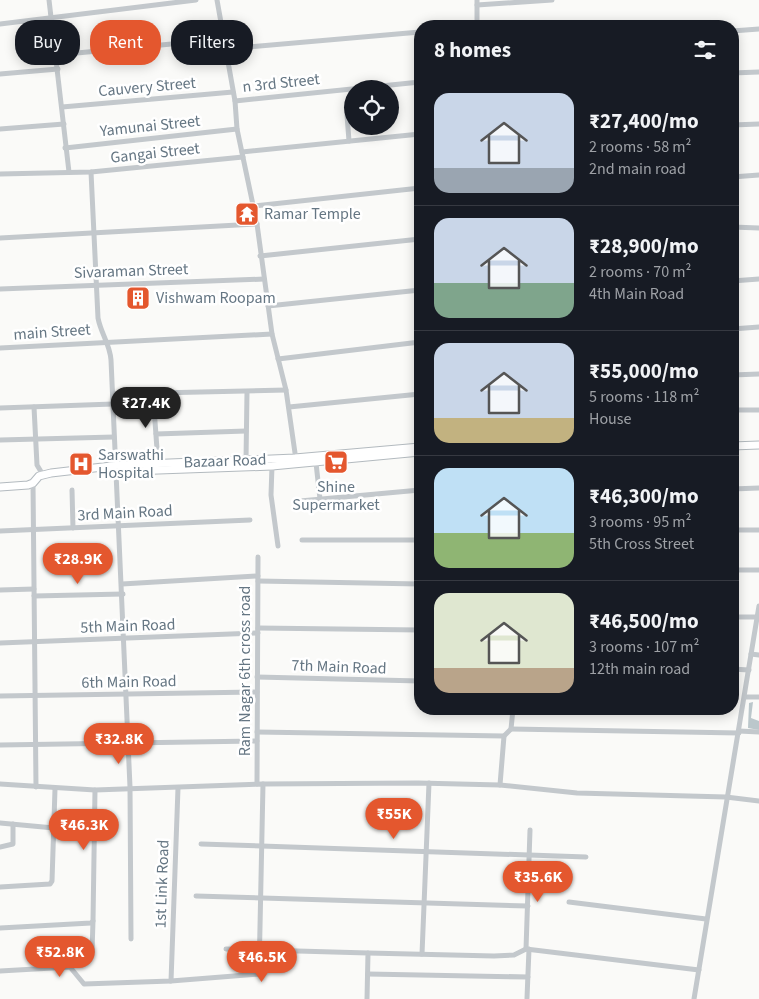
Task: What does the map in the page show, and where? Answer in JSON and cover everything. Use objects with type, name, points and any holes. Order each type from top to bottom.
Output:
[{"type":"main road","points":[[739,446],[759,445]]},
{"type":"main road","points":[[117,466],[131,470],[272,466],[296,461],[414,448]]},
{"type":"main road","points":[[296,461],[316,463],[414,453]]},
{"type":"main road","name":"Bazaar Road","points":[[0,487],[117,466],[246,460],[296,461]]},
{"type":"main road","name":"Bazaar Road","points":[[0,483],[37,479]]},
{"type":"street","points":[[50,0],[52,19]]},
{"type":"street","points":[[0,24],[196,0]]},
{"type":"street","points":[[216,0],[220,20]]},
{"type":"street","points":[[477,20],[477,2],[552,0]]},
{"type":"street","points":[[739,30],[759,29]]},
{"type":"street","points":[[253,47],[414,33]]},
{"type":"street","points":[[80,53],[171,44]]},
{"type":"street","points":[[57,65],[69,172]]},
{"type":"street","points":[[229,65],[235,101],[237,129],[258,224],[260,256],[272,334],[286,390],[296,461]]},
{"type":"street","points":[[0,74],[58,69]]},
{"type":"street","points":[[739,73],[759,72]]},
{"type":"street","name":"n 3rd Street","points":[[235,101],[414,83]]},
{"type":"street","name":"Cauvery Street","points":[[62,107],[233,92]]},
{"type":"street","points":[[0,129],[64,124]]},
{"type":"street","points":[[739,125],[759,124]]},
{"type":"street","name":"Yamunai Street","points":[[65,148],[237,129]]},
{"type":"street","points":[[348,135],[349,141]]},
{"type":"street","name":"Gangai Street","points":[[0,174],[91,172],[414,135]]},
{"type":"street","points":[[91,172],[100,331],[110,348],[117,466],[130,788],[131,939]]},
{"type":"street","points":[[739,176],[759,175]]},
{"type":"street","points":[[254,206],[414,189]]},
{"type":"street","points":[[0,238],[258,224]]},
{"type":"street","points":[[739,228],[759,228]]},
{"type":"street","points":[[260,256],[414,240]]},
{"type":"street","name":"Sivaraman Street","points":[[0,289],[264,279]]},
{"type":"street","points":[[739,281],[759,280]]},
{"type":"street","points":[[268,306],[414,291]]},
{"type":"street","points":[[739,328],[759,327]]},
{"type":"street","name":"main Street","points":[[0,348],[106,341],[272,334]]},
{"type":"street","points":[[278,359],[414,343]]},
{"type":"street","points":[[739,375],[759,374]]},
{"type":"street","points":[[112,394],[286,390]]},
{"type":"street","points":[[246,460],[247,392]]},
{"type":"street","points":[[153,394],[158,463]]},
{"type":"street","points":[[289,407],[414,395]]},
{"type":"street","points":[[0,408],[113,404]]},
{"type":"street","points":[[34,407],[37,465],[34,530],[36,787]]},
{"type":"street","points":[[739,410],[759,410]]},
{"type":"street","points":[[156,434],[246,431]]},
{"type":"street","points":[[0,440],[114,437]]},
{"type":"street","points":[[316,463],[320,499]]},
{"type":"street","points":[[272,466],[271,495],[278,546]]},
{"type":"street","points":[[739,489],[759,488]]},
{"type":"street","points":[[72,490],[73,528]]},
{"type":"street","points":[[300,500],[414,491]]},
{"type":"street","name":"3rd Main Road","points":[[0,531],[250,520]]},
{"type":"street","points":[[739,530],[759,530]]},
{"type":"street","points":[[302,540],[414,540]]},
{"type":"street","name":"Ram Nagar 6th cross road","points":[[172,981],[256,975],[261,972],[262,845],[257,741],[258,557]]},
{"type":"street","points":[[739,570],[759,570]]},
{"type":"street","points":[[122,584],[258,579],[414,584]]},
{"type":"street","points":[[0,590],[34,589]]},
{"type":"street","points":[[34,596],[122,594]]},
{"type":"street","points":[[694,999],[726,797],[739,732],[759,608]]},
{"type":"street","points":[[739,617],[757,617]]},
{"type":"street","name":"5th Main Road","points":[[0,643],[124,640],[258,630],[414,630]]},
{"type":"street","points":[[751,654],[759,655]]},
{"type":"street","points":[[739,669],[749,670]]},
{"type":"street","name":"7th Main Road","points":[[257,677],[414,681]]},
{"type":"street","name":"6th Main Road","points":[[0,696],[257,692]]},
{"type":"street","points":[[744,697],[759,697]]},
{"type":"street","points":[[500,785],[504,736],[511,729],[512,715]]},
{"type":"street","points":[[511,729],[759,732]]},
{"type":"street","points":[[257,732],[504,736]]},
{"type":"street","points":[[0,745],[257,741]]},
{"type":"street","points":[[0,784],[95,790],[260,784],[500,785],[577,793],[726,797],[759,801]]},
{"type":"street","points":[[422,954],[422,901],[427,851],[429,784]]},
{"type":"street","points":[[0,887],[50,884],[53,876],[55,788]]},
{"type":"street","name":"1st Link Road","points":[[172,981],[178,788]]},
{"type":"street","points":[[92,952],[95,790]]},
{"type":"street","points":[[0,823],[54,828]]},
{"type":"street","points":[[0,847],[13,844],[13,824]]},
{"type":"street","points":[[529,999],[527,949],[531,856],[530,830]]},
{"type":"street","points":[[201,844],[586,857]]},
{"type":"street","points":[[196,896],[422,901],[528,906]]},
{"type":"street","points":[[569,902],[706,919]]},
{"type":"street","points":[[0,928],[91,924],[93,921]]},
{"type":"street","points":[[226,949],[494,956],[514,955],[527,949],[699,970]]},
{"type":"street","points":[[368,953],[368,999]]},
{"type":"street","points":[[0,971],[70,967],[84,984],[172,981]]},
{"type":"street","points":[[368,974],[528,977]]},
{"type":"shaded area","points":[[753,702],[751,718],[759,721],[759,730],[748,728],[749,703]]},
{"type":"place","name":"Ramar Temple","points":[[247,214]]},
{"type":"place","name":"Vishwam Roopam","points":[[138,298]]},
{"type":"place","name":"Shine Supermarket","points":[[336,462]]},
{"type":"place","name":"Sarswathi Hospital","points":[[81,464]]}]
